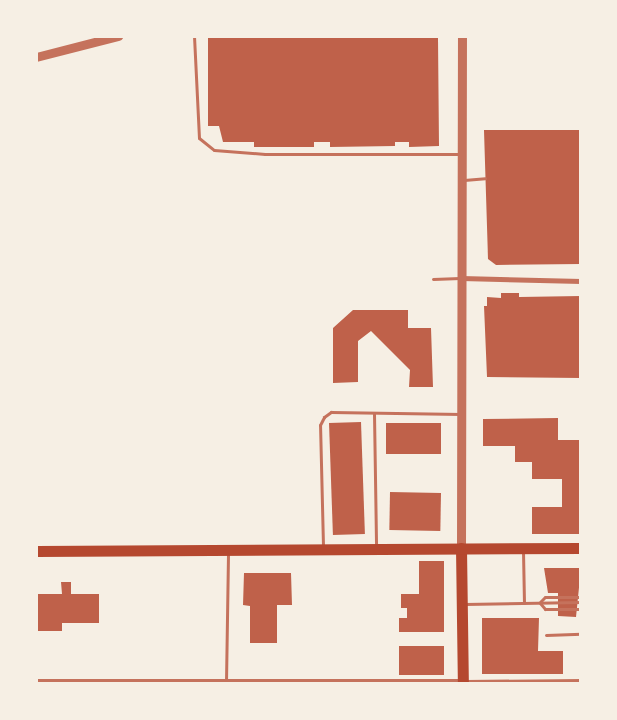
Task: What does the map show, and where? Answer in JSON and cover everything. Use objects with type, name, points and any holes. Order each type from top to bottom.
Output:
[{"type":"main road","points":[[461,548],[463,682]]},
{"type":"main road","points":[[36,552],[581,548]]},
{"type":"street","points":[[36,57],[118,36]]},
{"type":"street","points":[[461,548],[460,154],[462,36]]},
{"type":"street","points":[[461,278],[581,281]]},
{"type":"street","points":[[37,682],[463,682]]},
{"type":"lane","points":[[194,36],[199,138],[214,150],[265,154],[460,154]]},
{"type":"lane","points":[[460,180],[485,178]]},
{"type":"lane","points":[[433,279],[461,278]]},
{"type":"lane","points":[[323,550],[320,425],[331,412],[461,414]]},
{"type":"lane","points":[[374,414],[376,550]]},
{"type":"lane","points":[[523,548],[524,603]]},
{"type":"lane","points":[[226,682],[228,550]]},
{"type":"lane","points":[[539,603],[545,597],[581,597]]},
{"type":"lane","points":[[462,604],[581,602]]},
{"type":"lane","points":[[539,603],[545,609],[581,609]]},
{"type":"lane","points":[[546,635],[581,634]]},
{"type":"lane","points":[[463,682],[581,680]]},
{"type":"building","points":[[208,36],[438,38],[439,146],[409,147],[409,142],[395,142],[395,146],[330,147],[330,142],[314,142],[314,147],[254,147],[254,142],[223,142],[219,126],[208,126]]},
{"type":"building","points":[[484,130],[581,130],[581,264],[496,265],[488,259]]},
{"type":"building","points":[[501,293],[519,293],[519,297],[581,296],[581,378],[487,377],[484,306],[487,306],[487,297],[501,298]]},
{"type":"building","points":[[353,310],[408,310],[408,328],[431,328],[433,387],[409,387],[410,370],[371,331],[358,341],[358,382],[333,383],[333,328]]},
{"type":"building","points":[[558,418],[558,440],[581,440],[579,534],[532,534],[532,507],[562,507],[562,479],[532,479],[532,462],[515,462],[515,446],[483,446],[483,419]]},
{"type":"building","points":[[361,422],[365,534],[333,535],[329,423]]},
{"type":"building","points":[[386,423],[441,423],[441,454],[386,454]]},
{"type":"building","points":[[390,492],[441,493],[440,531],[389,530]]},
{"type":"building","points":[[419,561],[444,561],[444,632],[399,632],[399,618],[407,618],[407,608],[401,608],[401,594],[419,594]]},
{"type":"building","points":[[544,568],[581,568],[576,617],[558,616],[558,593],[548,593]]},
{"type":"building","points":[[244,573],[291,573],[292,605],[277,605],[277,643],[250,643],[250,606],[243,605]]},
{"type":"building","points":[[61,582],[71,582],[71,594],[99,594],[99,623],[62,623],[62,631],[36,631],[36,594],[62,594]]},
{"type":"building","points":[[482,618],[539,618],[538,651],[563,651],[563,674],[482,674]]},
{"type":"building","points":[[399,646],[444,646],[444,675],[399,675]]}]
